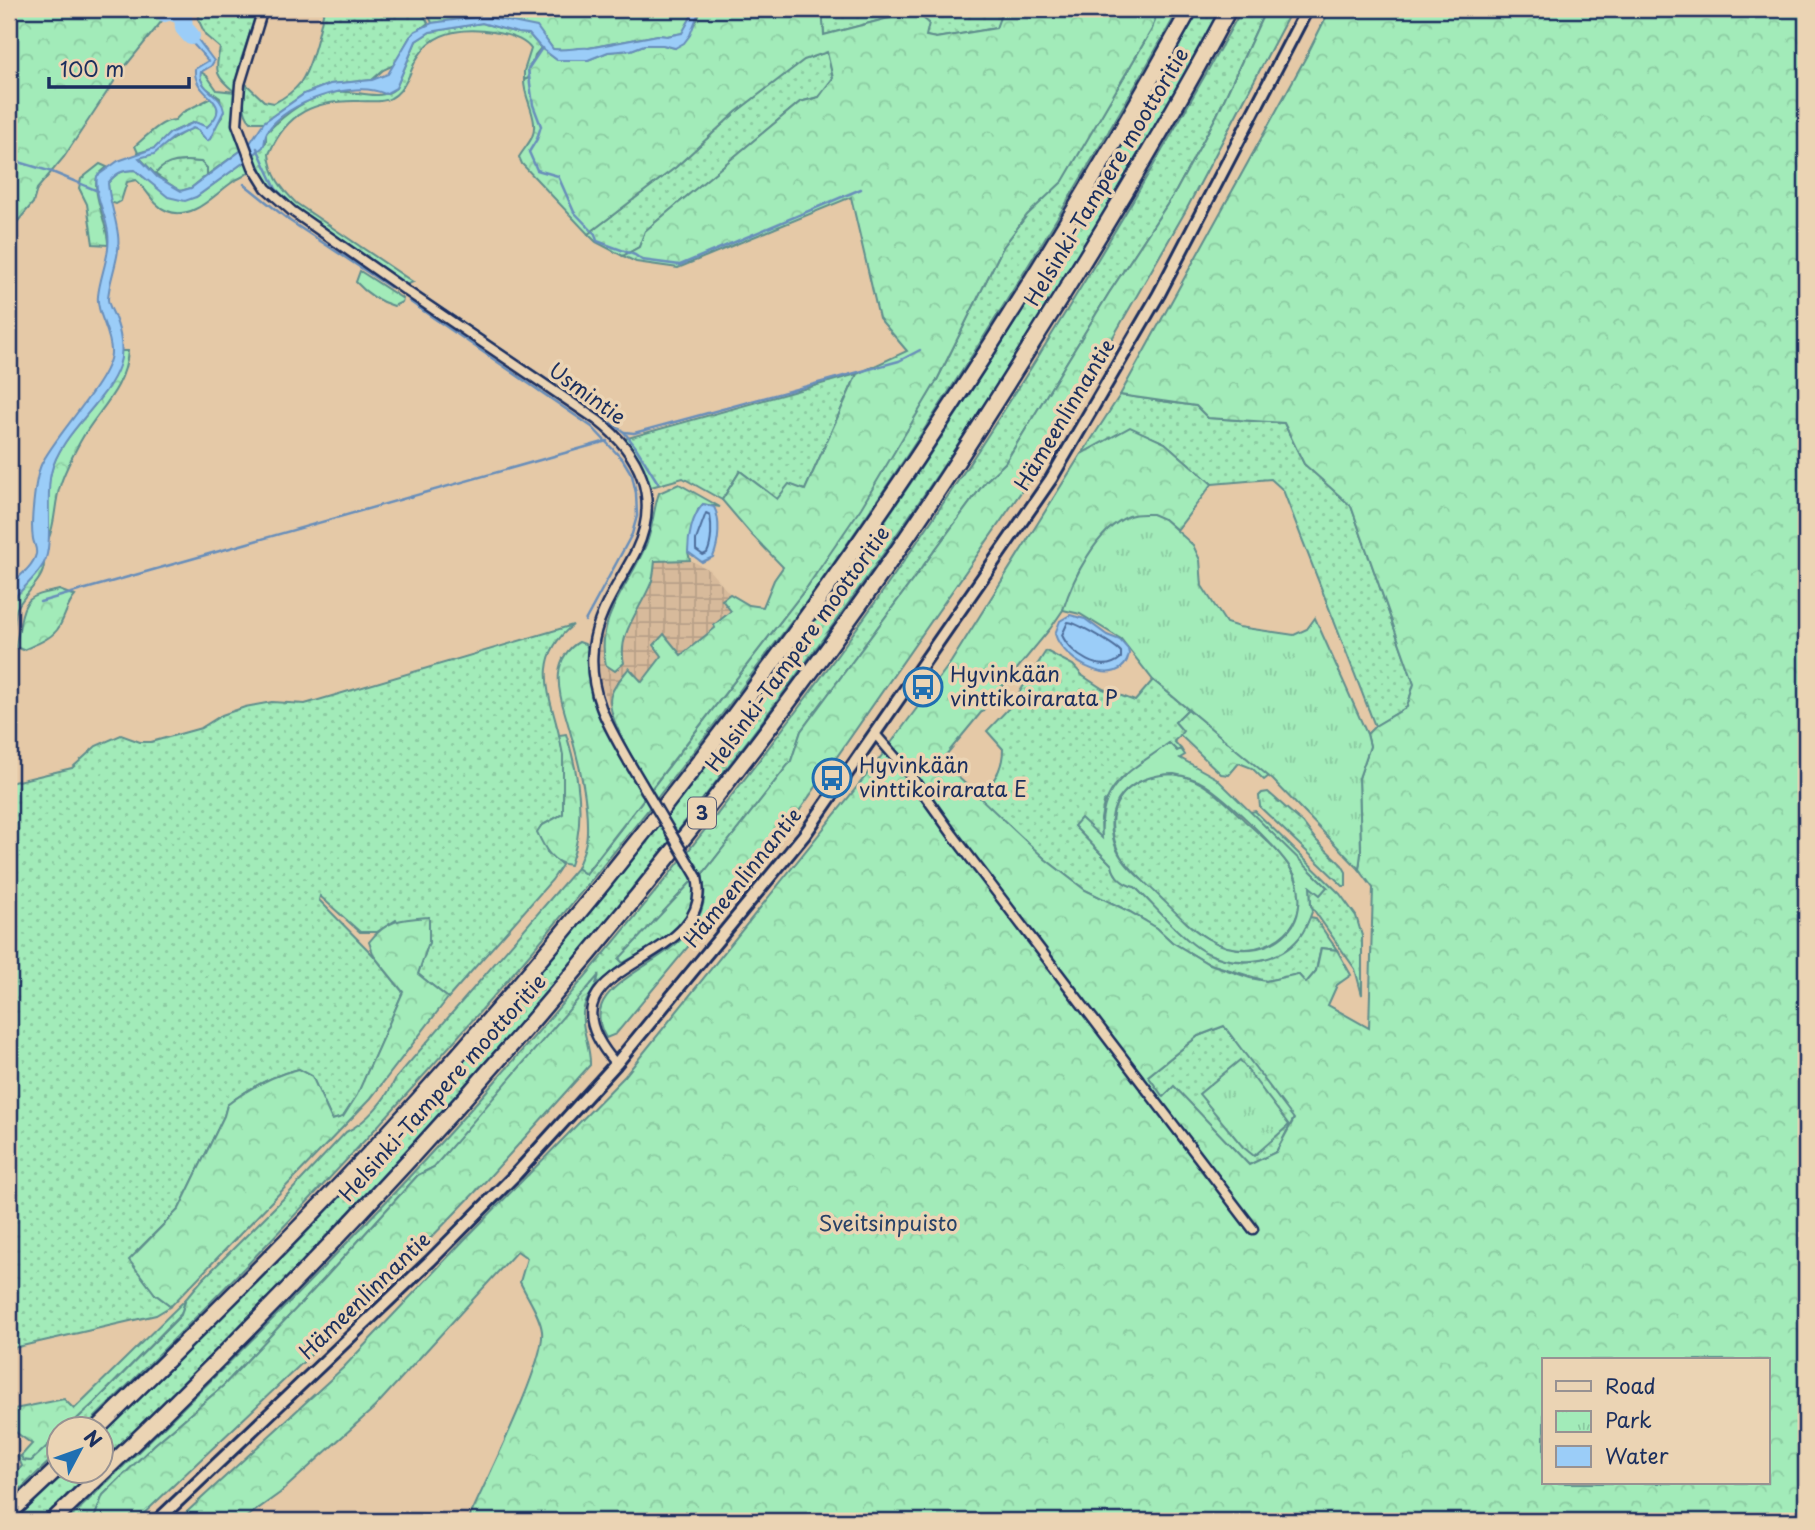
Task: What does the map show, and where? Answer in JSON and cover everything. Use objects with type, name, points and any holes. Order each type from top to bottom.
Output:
[{"type":"highway","name":"Helsinki-Tampere moottoritie","points":[[112,1414],[297,1230],[419,1098],[605,881],[709,750],[809,614],[968,380],[1068,222],[1190,9]]},
{"type":"highway","name":"Helsinki-Tampere moottoritie","points":[[52,1521],[319,1256],[460,1105],[571,976],[690,829],[783,708],[896,553],[990,411],[1098,239],[1228,9]]},
{"type":"highway","points":[[9,1514],[46,1479]]},
{"type":"main road","name":"Hämeenlinnantie","points":[[157,1521],[430,1261],[516,1174],[616,1064],[805,834],[1051,479],[1159,294],[1307,9]]},
{"type":"street","name":"Usmintie","points":[[263,9],[240,84],[237,124],[253,167],[266,188],[278,200],[408,292],[597,420],[620,441],[636,463],[645,486],[646,522],[635,553],[601,616],[592,650],[592,673],[602,713],[697,877],[699,887],[696,909],[686,927],[667,944],[626,967],[608,981],[592,1007],[592,1026],[602,1048],[616,1064]]},
{"type":"street","points":[[876,735],[908,772],[1253,1228]]},
{"type":"shaded area","points":[[663,527],[690,560],[708,569],[730,594],[749,605],[615,720],[598,676],[601,628],[613,599]]},
{"type":"green space","points":[[9,9],[158,9],[160,14],[166,16],[119,74],[64,157],[37,189],[33,203],[9,232]]},
{"type":"green space","points":[[202,9],[258,9],[239,66],[235,92],[218,73],[220,48],[206,36],[198,19]]},
{"type":"green space","points":[[324,9],[422,9],[428,23],[410,37],[394,65],[372,80],[330,84],[304,94],[264,122],[251,122],[244,109],[246,84],[264,101],[274,103],[294,89],[308,67]]},
{"type":"green space","points":[[426,9],[691,9],[691,17],[683,33],[563,50],[553,49],[544,37],[483,16],[432,23]]},
{"type":"green space","points":[[700,9],[822,9],[824,35],[885,19],[918,14],[929,23],[926,36],[936,38],[996,28],[1003,9],[1158,9],[1152,29],[1063,181],[1027,215],[1003,247],[936,382],[861,508],[807,587],[651,789],[624,743],[613,716],[610,704],[614,688],[629,668],[642,682],[662,656],[654,645],[664,634],[681,655],[715,628],[714,625],[731,611],[722,600],[730,594],[749,605],[763,607],[774,580],[783,567],[722,500],[740,471],[777,499],[789,484],[805,490],[857,374],[907,351],[879,318],[851,197],[678,268],[636,262],[623,256],[639,247],[645,231],[800,102],[819,97],[833,78],[827,52],[804,60],[736,112],[676,167],[588,234],[522,164],[519,157],[531,140],[534,130],[524,80],[529,78],[528,69],[541,48],[557,60],[588,60],[608,52],[631,50],[644,45],[675,48],[698,19]]},
{"type":"green space","points":[[822,9],[1003,9],[997,28],[936,38],[926,36],[918,14],[885,19],[824,35]]},
{"type":"green space","points":[[1158,9],[1179,9],[1051,229],[915,444],[819,584],[663,791],[507,981],[343,1164],[98,1414],[82,1414],[181,1315],[185,1300],[202,1280],[346,1132],[375,1109],[396,1078],[577,868],[586,874],[807,587],[936,382],[1003,247],[1027,215],[1063,180],[1152,29]]},
{"type":"green space","points":[[1200,9],[1221,9],[1106,210],[984,406],[854,595],[718,780],[575,958],[424,1132],[267,1300],[116,1449],[116,1422],[308,1231],[355,1180],[538,972],[669,811],[810,626],[932,451],[973,389],[1127,137]]},
{"type":"green space","points":[[1242,9],[1266,9],[1217,115],[1176,191],[1109,293],[1005,463],[986,481],[801,731],[791,761],[702,875],[698,869],[690,873],[693,880],[620,959],[623,963],[597,984],[598,977],[543,1044],[434,1167],[418,1175],[223,1386],[154,1445],[116,1482],[116,1473],[284,1308],[441,1142],[603,955],[711,822],[816,685],[959,480],[1085,281]]},
{"type":"green space","points":[[1266,9],[1292,9],[1185,212],[1037,469],[795,817],[616,1034],[606,1038],[599,1015],[607,996],[625,979],[671,948],[691,929],[703,905],[702,875],[791,761],[801,731],[986,481],[1005,463],[1109,293],[1176,191],[1217,115]]},
{"type":"green space","name":"Sveitsinpuisto","points":[[1330,9],[1806,9],[1806,1521],[468,1521],[524,1396],[541,1347],[541,1325],[520,1282],[527,1258],[517,1251],[374,1408],[280,1493],[241,1521],[177,1521],[343,1368],[625,1076],[877,762],[951,662],[1081,454],[1130,427],[1165,443],[1212,484],[1177,530],[1164,519],[1110,529],[1079,571],[1063,610],[1050,629],[941,761],[1045,859],[1085,890],[1157,928],[1172,942],[1207,963],[1266,981],[1298,974],[1306,983],[1316,971],[1321,948],[1337,950],[1351,975],[1337,985],[1328,1005],[1369,1028],[1373,888],[1359,869],[1359,778],[1370,746],[1367,734],[1375,726],[1407,707],[1414,684],[1351,506],[1304,464],[1284,423],[1208,418],[1196,406],[1120,395]],"holes":[[[1224,1026],[1294,1119],[1276,1152],[1249,1165],[1174,1086],[1163,1097],[1148,1076],[1198,1036]]]},
{"type":"green space","points":[[482,23],[529,34],[541,48],[535,55],[529,78],[524,80],[524,71],[531,49],[524,42],[493,32],[452,32],[427,46],[416,60],[403,87],[394,96],[380,101],[329,103],[304,111],[284,128],[269,154],[278,181],[296,203],[413,282],[406,285],[285,201],[261,176],[260,166],[256,165],[252,156],[266,142],[266,133],[298,106],[316,97],[337,92],[382,95],[389,92],[396,88],[416,41],[430,32]]},
{"type":"green space","points":[[827,52],[833,78],[818,97],[800,102],[645,231],[639,247],[623,256],[596,242],[588,234],[676,167],[736,112],[804,59]]},
{"type":"green space","points":[[201,72],[217,90],[235,92],[233,120],[243,149],[207,175],[207,168],[201,162],[188,161],[170,163],[155,174],[139,157],[193,128],[203,137],[210,139],[222,117],[220,98],[205,87],[199,76]]},
{"type":"green space","points":[[209,99],[216,103],[218,111],[207,127],[194,122],[170,133],[155,148],[138,153],[135,146],[154,130]]},
{"type":"green space","points":[[247,160],[251,169],[248,173],[203,205],[186,212],[177,213],[162,208],[136,180],[127,182],[121,201],[116,204],[110,202],[108,183],[123,171],[135,170],[143,177],[196,197]]},
{"type":"green space","points":[[201,162],[207,168],[207,175],[191,188],[180,191],[155,174],[170,163]]},
{"type":"green space","points":[[100,164],[107,167],[99,175],[96,190],[108,245],[93,244],[87,204],[79,188],[81,179]]},
{"type":"green space","points":[[360,271],[403,299],[402,302],[394,306],[369,293],[356,282]]},
{"type":"green space","points":[[121,351],[128,351],[122,377],[110,399],[87,430],[66,469],[48,540],[47,498],[52,468],[64,445],[112,380]]},
{"type":"green space","points":[[857,374],[805,490],[777,499],[740,471],[722,500],[683,478],[651,487],[637,457],[624,439]]},
{"type":"green space","points":[[1120,395],[1196,406],[1208,418],[1284,423],[1304,464],[1351,506],[1414,684],[1407,707],[1375,726],[1283,490],[1271,479],[1212,484],[1165,443],[1130,428],[1082,454]]},
{"type":"green space","points":[[679,484],[720,507],[703,504],[698,510],[688,552],[690,560],[655,561],[652,581],[627,632],[624,663],[615,671],[606,665],[604,648],[609,617],[646,545],[659,493]]},
{"type":"green space","points":[[1152,514],[1164,519],[1193,545],[1200,560],[1202,586],[1226,623],[1294,635],[1307,629],[1315,618],[1370,746],[1359,778],[1359,869],[1273,780],[1153,680],[1121,639],[1080,614],[1063,610],[1080,570],[1107,532],[1117,522],[1129,516]]},
{"type":"green space","points":[[44,563],[38,581],[17,608],[9,636],[9,603]]},
{"type":"green space","points":[[59,590],[75,596],[54,634],[23,650],[16,647],[27,602],[36,596]]},
{"type":"green space","points":[[573,625],[559,639],[550,654],[547,670],[547,685],[564,769],[563,814],[541,826],[547,852],[562,865],[552,880],[448,998],[418,974],[429,942],[396,920],[377,932],[360,932],[320,896],[319,900],[374,956],[403,992],[357,1096],[343,1117],[332,1120],[312,1077],[299,1069],[270,1079],[235,1099],[227,1105],[179,1209],[136,1252],[155,1294],[171,1306],[156,1315],[9,1349],[9,783],[72,768],[96,746],[121,735],[140,742],[151,742],[201,728],[222,715],[245,707],[272,702],[305,704]]},
{"type":"green space","points":[[579,642],[588,648],[591,696],[605,729],[645,797],[585,874],[577,868],[587,836],[584,794],[559,687],[563,659]]},
{"type":"green space","points":[[1046,651],[1073,665],[1083,676],[1103,689],[1135,701],[1153,680],[1188,709],[1175,722],[1184,732],[1174,741],[1181,749],[1177,751],[1169,743],[1104,802],[1102,839],[1074,826],[1112,865],[1120,879],[1135,887],[1181,932],[1217,956],[1236,961],[1256,961],[1278,953],[1297,938],[1309,917],[1315,918],[1337,950],[1321,948],[1316,971],[1306,983],[1298,974],[1266,981],[1207,963],[1172,942],[1157,928],[1085,890],[1045,859],[979,799],[996,776],[1003,756],[1003,749],[987,731],[1010,707]]},
{"type":"green space","points":[[1188,709],[1269,776],[1264,780],[1252,768],[1239,763],[1229,775],[1221,774],[1180,735],[1183,731],[1175,722]]},
{"type":"green space","points":[[566,734],[575,767],[579,800],[578,833],[570,865],[553,858],[537,832],[541,826],[563,814],[563,755],[559,735]]},
{"type":"green space","points":[[1169,743],[1177,751],[1181,749],[1185,755],[1180,758],[1216,778],[1327,887],[1320,895],[1310,887],[1313,909],[1304,931],[1290,947],[1279,954],[1254,961],[1241,961],[1228,960],[1203,951],[1177,930],[1135,887],[1120,880],[1112,865],[1074,826],[1081,818],[1102,838],[1102,819],[1111,791],[1130,771]],"holes":[[[1174,774],[1201,782],[1214,791],[1269,842],[1290,868],[1298,884],[1299,908],[1293,925],[1278,940],[1263,947],[1242,949],[1214,942],[1189,925],[1120,856],[1112,834],[1112,819],[1115,806],[1122,795],[1144,780],[1158,775]]]},
{"type":"green space","points":[[1174,774],[1195,780],[1212,791],[1287,862],[1296,880],[1300,898],[1298,914],[1290,928],[1279,938],[1249,949],[1215,943],[1179,916],[1121,857],[1114,840],[1112,824],[1114,810],[1120,798],[1129,788],[1141,781]]},
{"type":"green space","points":[[1268,792],[1303,823],[1342,865],[1346,872],[1346,886],[1260,807],[1259,796]]},
{"type":"green space","points":[[1255,811],[1340,894],[1356,916],[1362,936],[1362,995],[1355,969],[1311,906],[1310,885],[1327,887],[1250,812]]},
{"type":"green space","points":[[693,880],[693,897],[683,923],[662,941],[623,963],[619,959]]},
{"type":"green space","points":[[429,917],[429,942],[418,974],[448,998],[371,1098],[171,1306],[155,1294],[129,1260],[179,1209],[227,1105],[261,1083],[299,1069],[312,1076],[332,1120],[343,1117],[357,1095],[403,992],[374,956],[369,942],[382,929],[396,922]]},
{"type":"green space","points":[[598,976],[596,985],[585,1003],[583,1014],[590,1065],[483,1184],[397,1273],[136,1521],[89,1521],[95,1516],[103,1495],[154,1445],[223,1386],[418,1175],[434,1167]]},
{"type":"green space","points":[[1224,1026],[1294,1118],[1276,1152],[1249,1165],[1174,1087],[1163,1097],[1148,1076],[1198,1036]]},
{"type":"green space","points":[[1240,1060],[1289,1125],[1254,1156],[1243,1147],[1199,1094]]},
{"type":"green space","points":[[185,1300],[181,1314],[82,1414],[46,1414],[46,1447],[31,1461],[23,1460],[21,1456],[32,1444],[14,1431],[9,1410],[64,1399],[74,1409]]},
{"type":"green space","points":[[46,1447],[46,1464],[9,1500],[9,1480],[22,1466],[18,1457],[31,1461]]},
{"type":"green space","points":[[51,1484],[80,1484],[41,1521],[13,1521]]},
{"type":"green space","points":[[105,1484],[114,1484],[103,1495],[95,1516],[89,1521],[67,1521]]},
{"type":"water","points":[[691,9],[700,9],[690,35],[684,43],[675,48],[644,45],[631,50],[608,52],[588,60],[557,60],[529,34],[482,23],[430,32],[416,41],[396,88],[385,94],[356,89],[321,96],[289,111],[276,121],[267,132],[263,147],[252,156],[248,146],[264,122],[304,94],[330,84],[372,80],[388,74],[415,31],[432,23],[483,16],[537,27],[553,49],[562,50],[682,33],[691,17]]},
{"type":"water","points":[[184,14],[186,27],[214,61],[201,72],[201,78],[206,88],[219,100],[224,111],[207,141],[193,128],[174,137],[154,154],[139,158],[157,177],[181,191],[191,188],[243,149],[247,160],[196,197],[185,201],[168,197],[135,170],[120,173],[108,183],[118,243],[108,299],[120,336],[121,360],[105,392],[73,431],[56,458],[49,483],[47,555],[37,574],[9,603],[9,586],[29,567],[36,554],[32,532],[33,513],[41,465],[102,378],[111,353],[98,303],[109,241],[97,191],[97,176],[118,161],[155,148],[170,133],[195,122],[207,127],[218,110],[196,79],[195,69],[208,61],[186,34],[183,28]]},
{"type":"water","points":[[703,504],[714,507],[718,518],[718,532],[713,557],[702,562],[688,552],[691,527]]},
{"type":"water","points":[[1070,615],[1085,619],[1107,635],[1120,640],[1129,654],[1124,665],[1115,671],[1104,672],[1080,663],[1069,654],[1055,634],[1060,621]]},
{"type":"waterway","points":[[161,9],[165,13],[169,11],[183,16],[184,28],[191,36]]},
{"type":"waterway","points":[[542,48],[528,69],[533,105],[541,126],[529,152],[537,170],[558,176],[574,212],[595,234],[597,241],[642,260],[680,265],[861,189]]},
{"type":"waterway","points":[[257,148],[276,189],[292,205],[406,284]]},
{"type":"waterway","points":[[9,159],[52,172],[98,191]]},
{"type":"waterway","points":[[244,184],[290,221],[390,287]]},
{"type":"waterway","points":[[416,291],[624,432],[658,483]]},
{"type":"waterway","points":[[409,301],[592,427],[623,460],[632,475],[637,516],[632,534],[585,621]]},
{"type":"waterway","points":[[624,432],[634,433],[899,361],[920,350]]},
{"type":"waterway","points":[[40,602],[607,441]]},
{"type":"place","name":"Hyvinkään vinttikoirarata P","points":[[923,687]]},
{"type":"place","name":"Hyvinkään vinttikoirarata E","points":[[832,778]]}]
